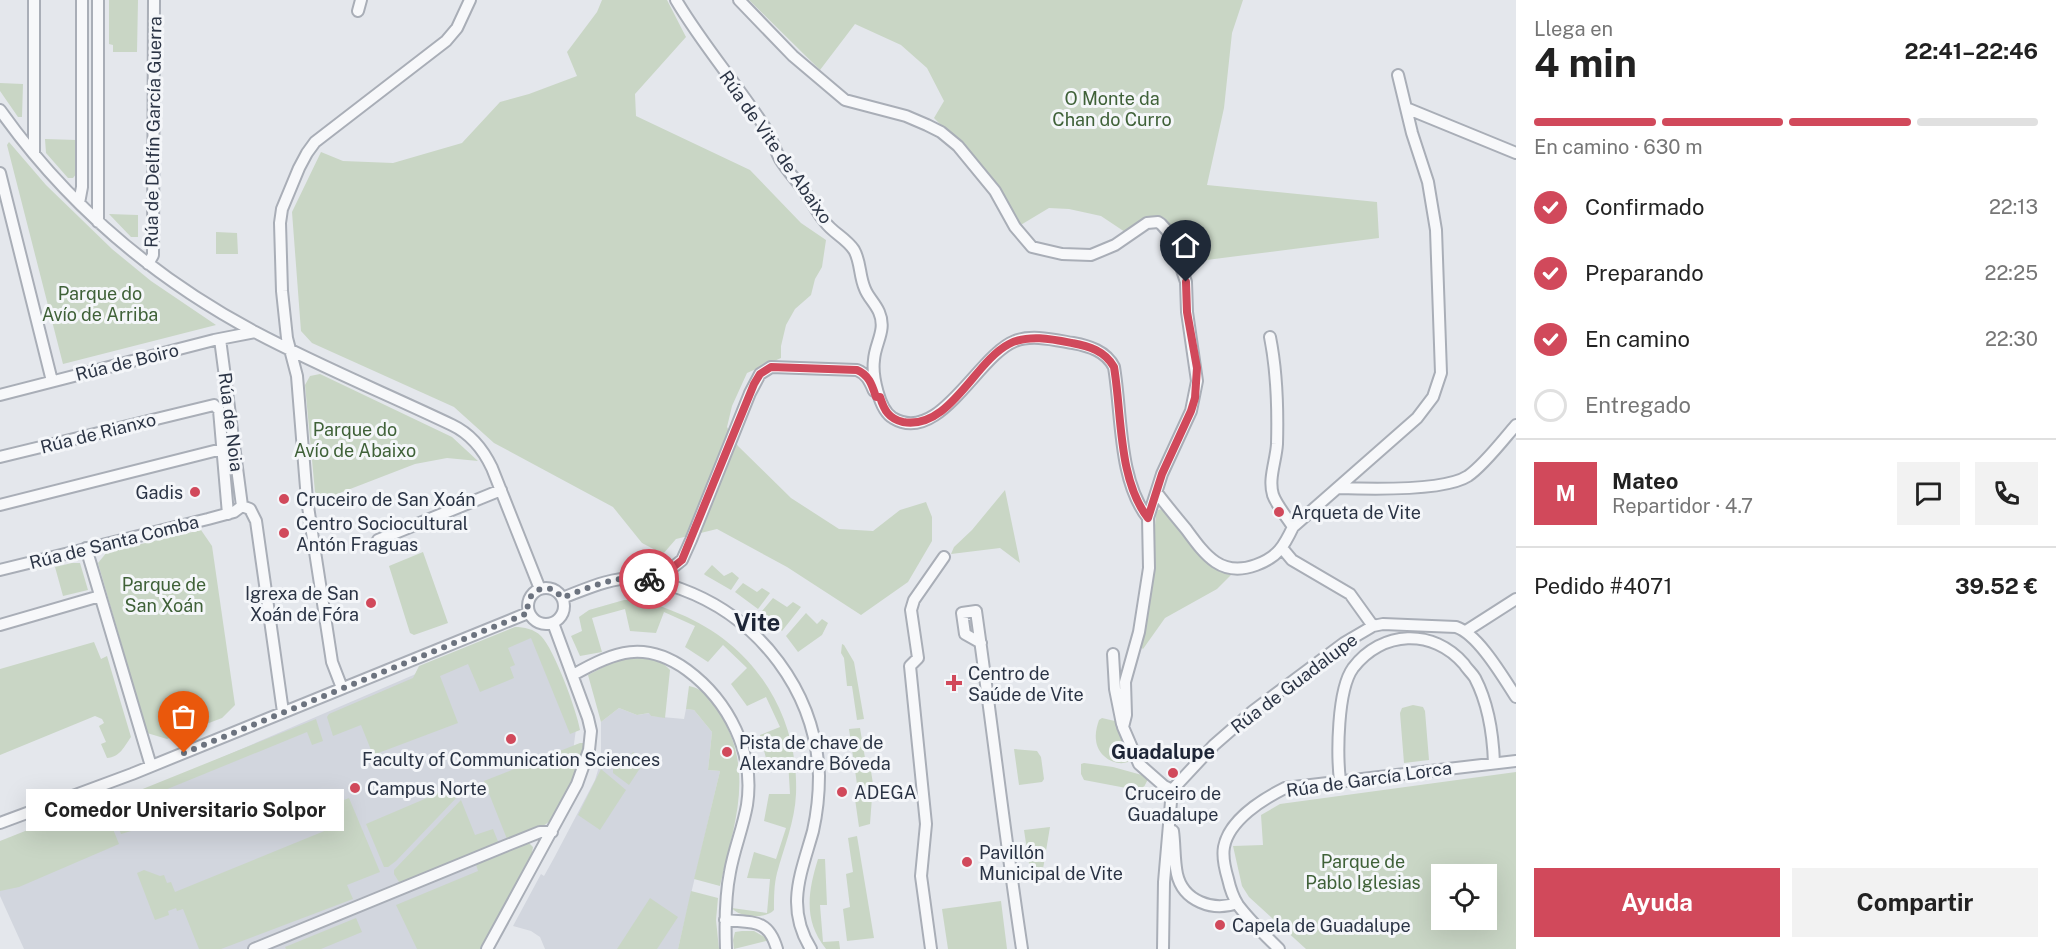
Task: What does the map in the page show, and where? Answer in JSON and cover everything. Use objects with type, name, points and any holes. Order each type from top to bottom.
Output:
[{"type":"street","points":[[34,0],[34,154]]},
{"type":"street","points":[[80,203],[82,187],[82,0]]},
{"type":"street","points":[[98,0],[98,222]]},
{"type":"street","name":"Rúa de Delfín García Guerra","points":[[148,264],[153,255],[154,0]]},
{"type":"street","points":[[342,688],[332,662],[307,500],[297,376],[286,338],[282,291],[280,223],[282,209],[307,153],[323,135],[446,41],[458,28],[470,0]]},
{"type":"street","name":"Rúa de Vite de Abaixo","points":[[676,0],[696,33],[765,128],[780,159],[826,224],[848,242],[860,261],[864,287],[880,315],[882,327],[874,360],[880,397],[884,409],[892,418],[907,423],[920,422],[943,411],[993,355],[1016,340],[1027,338],[1057,340],[1084,345],[1105,355],[1114,367],[1130,480],[1140,508],[1148,518]]},
{"type":"street","points":[[739,0],[793,56],[845,100],[906,116],[938,130],[958,146],[995,191],[1015,227],[1032,247],[1062,254],[1091,255],[1156,224],[1174,242],[1186,282],[1187,312],[1197,381],[1191,411],[1162,474],[1148,518],[1149,568],[1139,632],[1125,682],[1126,715],[1123,727]]},
{"type":"street","points":[[1156,493],[1200,549],[1221,565],[1231,569],[1246,569],[1267,561],[1282,548],[1293,527],[1417,418],[1432,398],[1441,373],[1436,230],[1428,182],[1398,75]]},
{"type":"street","points":[[1406,108],[1516,153]]},
{"type":"street","points":[[0,110],[34,154],[98,222],[148,264],[196,297],[255,332],[460,428],[482,450],[492,468],[540,589]]},
{"type":"street","points":[[0,130],[9,123]]},
{"type":"street","points":[[0,173],[52,381]]},
{"type":"street","name":"Rúa de Boiro","points":[[0,395],[255,332]]},
{"type":"street","points":[[1270,337],[1277,384],[1276,456],[1272,486],[1274,496],[1293,527]]},
{"type":"street","name":"Rúa de Noia","points":[[220,339],[242,506],[250,509],[256,521],[283,712]]},
{"type":"street","points":[[297,376],[309,365],[321,363]]},
{"type":"street","name":"Rúa de Vite de Abaixo","points":[[665,584],[672,568],[682,560],[750,393],[760,374],[779,366],[857,370],[866,376],[876,397],[880,397]]},
{"type":"street","name":"Rúa de Noia","points":[[195,409],[212,405],[218,408],[228,514]]},
{"type":"street","name":"Rúa de Rianxo","points":[[0,458],[195,409]]},
{"type":"street","points":[[1339,488],[1444,484],[1467,477],[1499,446],[1516,425]]},
{"type":"street","points":[[0,505],[222,449]]},
{"type":"street","points":[[378,540],[501,490]]},
{"type":"street","points":[[228,514],[242,506]]},
{"type":"street","name":"Rúa de Santa Comba","points":[[0,570],[228,514]]},
{"type":"street","points":[[86,548],[151,766]]},
{"type":"street","name":"Rúa de Guadalupe","points":[[1172,790],[1214,745],[1253,711],[1344,643],[1373,626],[1350,594],[1292,560],[1282,548]]},
{"type":"street","points":[[931,949],[921,876],[926,824],[910,666],[918,658],[911,610],[914,600],[944,557]]},
{"type":"street","points":[[562,598],[621,579],[646,579],[665,584],[716,605],[753,633],[783,667],[802,701],[813,736],[819,778],[814,824],[796,891],[798,921],[811,949]]},
{"type":"street","points":[[555,590],[562,598],[564,610],[553,623],[540,624],[528,613],[528,601],[535,591],[555,590]]},
{"type":"street","points":[[0,625],[100,596]]},
{"type":"street","points":[[1466,631],[1516,599]]},
{"type":"street","points":[[0,823],[151,766],[528,613]]},
{"type":"street","points":[[487,949],[577,784],[589,750],[591,731],[588,718],[553,623]]},
{"type":"street","points":[[1373,626],[1383,624],[1456,627],[1466,631],[1504,678],[1516,697]]},
{"type":"street","points":[[1340,781],[1338,732],[1342,699],[1352,670],[1367,654],[1388,641],[1401,639],[1433,641],[1454,654],[1474,676],[1486,706],[1494,763]]},
{"type":"street","points":[[981,643],[1022,949]]},
{"type":"street","points":[[573,675],[610,656],[644,651],[668,659],[703,682],[733,722],[744,748],[748,772],[748,794],[730,871],[724,920],[726,949]]},
{"type":"street","points":[[1113,654],[1118,708],[1138,764],[1172,790],[1164,882],[1163,949]]},
{"type":"street","name":"Rúa de García Lorca","points":[[1279,949],[1237,903],[1231,891],[1224,858],[1224,847],[1232,830],[1269,796],[1285,788],[1516,760]]},
{"type":"street","points":[[1170,810],[1177,877],[1184,888],[1194,899],[1209,906],[1226,907],[1237,903]]},
{"type":"street","points":[[254,949],[540,832],[552,832]]},
{"type":"street","points":[[724,920],[758,923],[766,927],[773,934],[777,949]]},
{"type":"shaded area","name":"Campus Norte","points":[[516,631],[538,638],[576,729],[570,774],[455,949],[24,949],[0,896],[0,860],[118,802]]},
{"type":"shaded area","points":[[619,708],[637,715],[650,713],[651,716],[684,719],[686,709],[694,710],[712,732],[708,770],[720,771],[678,949],[545,949],[540,937],[531,931],[513,926],[541,874],[544,876],[595,780],[601,760],[601,722]]},
{"type":"green space","points":[[109,0],[138,0],[137,52],[113,52],[113,45],[109,44]]},
{"type":"green space","points":[[602,0],[667,0],[686,37],[635,94],[636,116],[750,170],[801,223],[826,240],[822,267],[815,279],[811,295],[795,309],[786,325],[781,358],[747,373],[732,406],[727,427],[738,446],[791,498],[839,529],[873,531],[900,510],[926,502],[932,517],[932,541],[908,582],[861,615],[787,567],[717,529],[676,539],[663,554],[642,543],[613,507],[494,443],[454,407],[312,343],[301,331],[292,212],[321,152],[343,161],[393,163],[462,143],[500,102],[577,76],[567,52],[597,12]]},
{"type":"green space","name":"O Monte da Chan do Curro","points":[[749,0],[1243,0],[1232,33],[1224,108],[1207,185],[1377,202],[1379,238],[1183,263],[1163,219],[1147,216],[1125,232],[1101,216],[1069,209],[1049,208],[1019,226],[992,177],[934,118],[944,101],[927,68],[901,45],[855,24],[820,70]]},
{"type":"green space","points":[[0,83],[23,84],[22,117],[18,117],[0,91]]},
{"type":"green space","points":[[45,139],[77,140],[77,173],[73,178],[68,178],[46,153]]},
{"type":"green space","name":"Parque do Avío de Arriba","points":[[9,142],[46,185],[112,249],[151,281],[216,325],[63,364],[7,145]]},
{"type":"green space","points":[[109,214],[138,215],[138,237],[131,237]]},
{"type":"green space","points":[[216,232],[237,233],[238,254],[216,254]]},
{"type":"green space","name":"Parque do Avío de Abaixo","points":[[320,374],[452,437],[478,461],[447,458],[415,464],[319,501],[315,492],[305,385],[310,376]]},
{"type":"green space","points":[[1005,490],[1020,563],[1000,548],[951,554],[954,547],[972,530]]},
{"type":"green space","points":[[1162,509],[1167,511],[1233,573],[1217,589],[1165,618],[1143,649],[1138,645],[1150,583],[1156,514]]},
{"type":"green space","name":"Parque de San Xoán","points":[[201,530],[212,546],[235,705],[222,718],[167,739],[147,733],[98,563],[107,552]]},
{"type":"green space","points":[[423,552],[448,623],[414,635],[410,633],[389,566]]},
{"type":"green space","name":"Parque de San Xoán","points":[[80,563],[88,590],[63,596],[55,567]]},
{"type":"green space","points":[[712,565],[724,576],[732,572],[739,578],[731,590],[704,574]]},
{"type":"green space","points":[[743,583],[757,592],[762,588],[770,593],[758,609],[735,592]]},
{"type":"green space","points":[[773,598],[787,607],[793,602],[801,607],[782,631],[762,611]]},
{"type":"green space","points":[[624,600],[659,606],[706,627],[730,644],[750,663],[767,686],[780,710],[790,736],[795,765],[796,794],[791,824],[776,878],[774,910],[770,913],[759,916],[747,915],[732,908],[767,913],[770,879],[747,878],[754,852],[776,859],[786,828],[764,821],[769,794],[790,794],[788,760],[767,762],[760,735],[780,727],[766,697],[747,706],[731,684],[747,668],[723,645],[708,662],[685,647],[695,626],[664,612],[656,633],[630,631],[625,609],[592,618],[602,652],[580,656],[571,636],[582,631],[579,617],[589,610]]},
{"type":"green space","points":[[806,613],[817,624],[822,619],[828,623],[822,635],[798,652],[786,636]]},
{"type":"green space","points":[[515,627],[535,632],[546,643],[564,681],[580,730],[570,734],[531,638],[508,648],[515,665],[510,667],[514,678],[480,692],[468,664],[440,676],[458,723],[373,755],[361,725],[333,736],[327,717],[329,714],[413,678],[419,666]]},
{"type":"green space","name":"Parque de San Xoán","points":[[94,642],[101,659],[107,656],[131,737],[121,751],[107,758],[101,744],[106,742],[99,726],[104,723],[102,719],[95,716],[0,755],[0,669]]},
{"type":"green space","points":[[842,644],[854,662],[864,719],[857,720],[852,686],[847,686],[844,658],[841,653]]},
{"type":"green space","points":[[640,657],[660,662],[670,670],[665,718],[651,716],[649,713],[637,715],[619,708],[601,722],[588,675],[617,660]]},
{"type":"green space","points":[[689,686],[695,687],[710,699],[730,734],[737,755],[739,798],[720,886],[694,879],[720,771],[708,770],[712,732],[694,710],[686,709]]},
{"type":"green space","points":[[1413,705],[1423,707],[1425,711],[1429,760],[1404,763],[1400,713],[1402,708]]},
{"type":"green space","points":[[1102,718],[1119,722],[1130,755],[1128,762],[1112,761],[1099,750],[1096,735],[1099,720]]},
{"type":"green space","points":[[316,719],[323,741],[312,745],[307,732],[138,801],[143,814],[138,829],[121,834],[108,803]]},
{"type":"green space","points":[[860,728],[865,758],[869,758],[873,784],[870,824],[859,827],[855,799],[859,798],[849,729]]},
{"type":"green space","points":[[584,743],[579,764],[565,801],[558,811],[543,826],[507,839],[484,781]]},
{"type":"green space","points":[[1014,749],[1037,751],[1041,757],[1044,779],[1042,782],[1019,785]]},
{"type":"green space","points":[[633,752],[646,759],[629,785],[613,773],[613,761],[626,762]]},
{"type":"green space","points":[[1081,764],[1113,767],[1149,777],[1142,791],[1084,780],[1081,774]]},
{"type":"green space","points":[[601,769],[626,790],[600,830],[578,815]]},
{"type":"green space","name":"Parque de Pablo Iglesias","points":[[1516,772],[1516,949],[1306,949],[1249,897],[1242,886],[1233,846],[1263,845],[1261,815],[1280,804]]},
{"type":"green space","points":[[455,786],[459,795],[396,861],[384,867],[366,824]]},
{"type":"green space","points":[[349,798],[380,872],[347,885],[353,899],[221,949],[199,949],[183,909],[177,911],[176,908],[168,911],[169,915],[155,920],[137,873],[144,870],[160,876],[164,875],[167,883],[171,882],[175,892],[344,823],[339,803],[336,803]]},
{"type":"green space","points":[[461,800],[475,835],[493,829],[499,844],[399,882],[394,870]]},
{"type":"green space","points":[[98,802],[103,804],[119,844],[19,887],[0,891],[0,841]]},
{"type":"green space","points":[[1050,827],[1043,869],[1030,870],[1024,830]]},
{"type":"green space","points":[[857,836],[874,938],[847,941],[843,909],[850,907],[846,874],[853,872],[848,838]]},
{"type":"green space","points":[[528,842],[533,847],[532,853],[480,949],[417,949],[396,905],[478,871],[475,861]]},
{"type":"green space","points":[[818,859],[825,859],[827,905],[820,905],[823,942],[839,941],[840,949],[826,949],[814,927],[811,916],[810,894]]},
{"type":"green space","points":[[691,891],[718,898],[716,920],[719,949],[678,949]]},
{"type":"green space","points":[[650,898],[678,917],[657,949],[617,949]]},
{"type":"green space","points":[[1001,901],[1007,949],[948,949],[942,909]]},
{"type":"green space","points":[[356,918],[362,932],[321,949],[286,949],[285,947]]},
{"type":"green space","points":[[754,931],[770,940],[734,949],[735,932]]},
{"type":"way so far","points":[[184,753],[528,613],[528,601],[531,595],[540,589],[551,588],[562,598],[621,579],[649,579]]},
{"type":"place","name":"Gadis","points":[[195,492]]},
{"type":"place","name":"Cruceiro de San Xoán","points":[[284,499]]},
{"type":"place","name":"Arqueta de Vite","points":[[1279,512]]},
{"type":"place","name":"Centro Sociocultural Antón Fraguas","points":[[284,533]]},
{"type":"place","name":"Igrexa de San Xoán de Fóra","points":[[371,603]]},
{"type":"place","name":"Centro de Saúde de Vite","points":[[954,683]]},
{"type":"place","name":"Faculty of Communication Sciences","points":[[511,739]]},
{"type":"place","name":"Pista de chave de Alexandre Bóveda","points":[[727,752]]},
{"type":"place","name":"Comedor Universitario Solpor","points":[[184,753]]},
{"type":"place","name":"Cruceiro de Guadalupe","points":[[1173,773]]},
{"type":"place","name":"Campus Norte","points":[[355,788]]},
{"type":"place","name":"ADEGA","points":[[842,792]]},
{"type":"place","name":"Pavillón Municipal de Vite","points":[[967,862]]},
{"type":"place","name":"Capela de Guadalupe","points":[[1220,925]]},
{"type":"district","name":"Vite","points":[[757,622]]},
{"type":"district","name":"Guadalupe","points":[[1163,752]]},
{"type":"route","points":[[649,579],[665,584],[672,568],[682,560],[754,384],[765,370],[779,366],[862,372],[870,380],[876,397],[880,397],[888,414],[892,418],[907,423],[920,422],[943,411],[993,355],[1016,340],[1027,338],[1057,340],[1084,345],[1105,355],[1114,367],[1130,480],[1140,508],[1148,518],[1162,474],[1195,398],[1197,368],[1187,312],[1186,282]]}]
